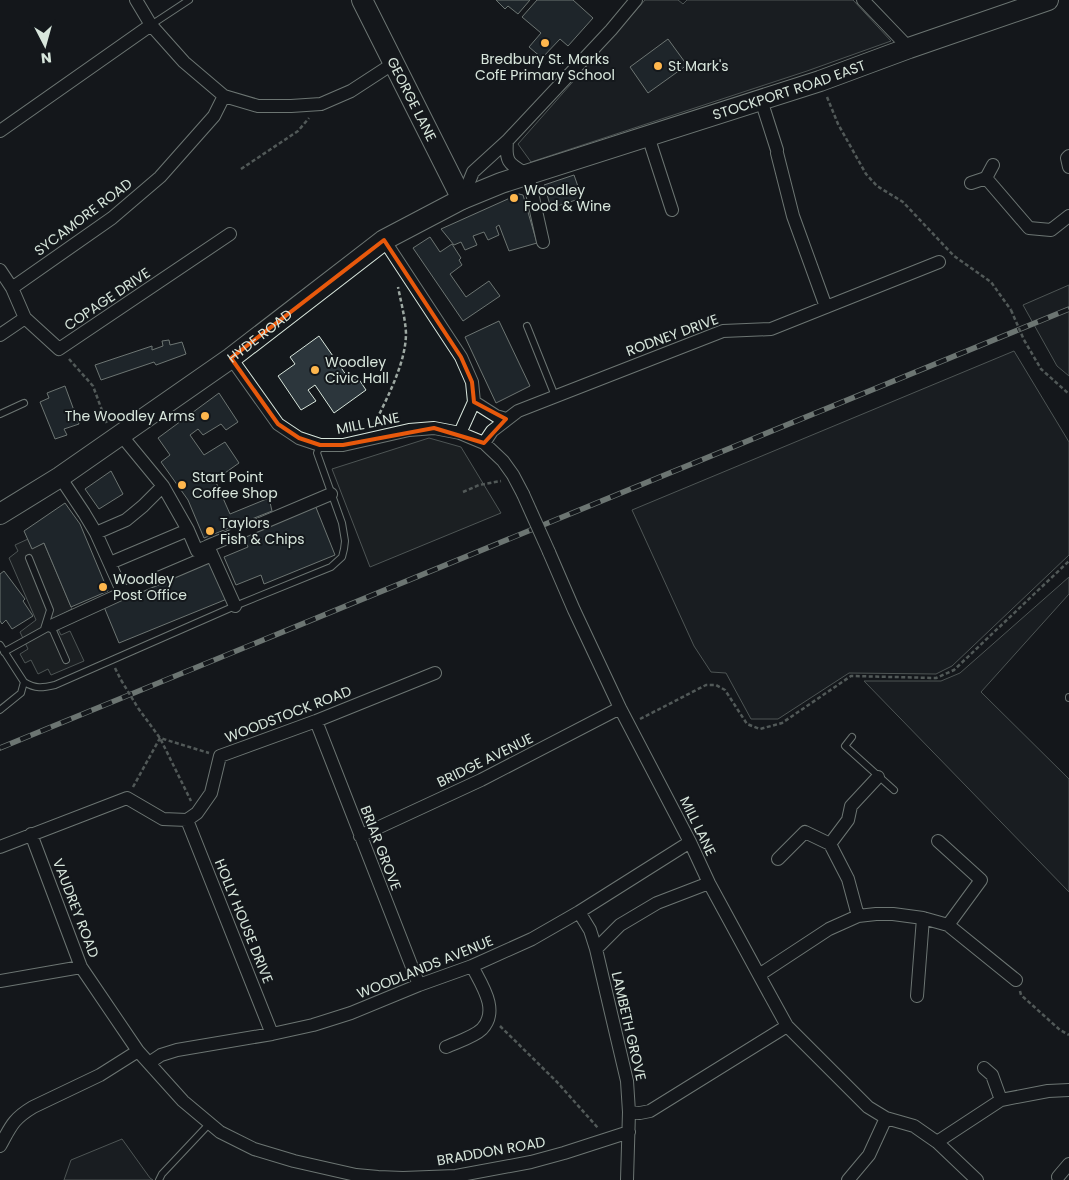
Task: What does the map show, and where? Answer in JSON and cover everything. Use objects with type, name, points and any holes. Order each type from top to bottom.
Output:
[{"type":"main road","name":"GEORGE LANE","points":[[362,0],[462,199]]},
{"type":"main road","name":"STOCKPORT ROAD EAST","points":[[528,175],[820,81],[909,48],[1009,6],[1048,0]]},
{"type":"main road","name":"HYDE ROAD","points":[[0,514],[60,477],[231,358],[384,240],[462,199],[501,183],[528,175]]},
{"type":"street","points":[[136,0],[151,25],[184,62],[224,96],[258,106],[321,104],[350,90],[394,63]]},
{"type":"street","points":[[462,199],[473,172],[507,141],[611,30],[636,0]]},
{"type":"street","points":[[862,0],[909,48]]},
{"type":"street","points":[[0,131],[151,25]]},
{"type":"street","name":"SYCAMORE ROAD","points":[[12,288],[112,218],[160,177],[214,116],[224,96]]},
{"type":"street","points":[[761,100],[777,152],[793,216],[826,307]]},
{"type":"street","points":[[648,136],[672,210]]},
{"type":"street","points":[[507,141],[506,154],[510,164],[528,175],[543,242]]},
{"type":"street","points":[[1069,156],[1067,158],[1069,167]]},
{"type":"street","points":[[971,183],[986,178],[994,165]]},
{"type":"street","points":[[986,178],[1029,228],[1051,230],[1069,216]]},
{"type":"street","name":"COPAGE DRIVE","points":[[0,270],[12,288],[26,318],[59,349],[230,234]]},
{"type":"street","points":[[384,240],[461,357],[472,382],[474,402],[460,433]]},
{"type":"street","name":"RODNEY DRIVE","points":[[484,443],[492,431],[518,411],[555,396],[722,330],[771,328],[939,262]]},
{"type":"street","points":[[0,335],[26,318]]},
{"type":"street","name":"MILL LANE","points":[[231,358],[278,424],[299,438],[320,445],[343,445],[410,430],[434,428],[460,433],[484,443],[503,461],[523,494],[620,708],[690,842],[709,883],[787,1026],[868,1106],[886,1118],[914,1126],[937,1142],[977,1180]]},
{"type":"street","points":[[474,402],[496,416],[506,419]]},
{"type":"street","points":[[117,438],[162,486],[188,530],[197,551],[210,551]]},
{"type":"street","points":[[60,477],[96,533],[123,593]]},
{"type":"street","points":[[96,533],[126,520],[162,486]]},
{"type":"street","points":[[48,627],[331,494]]},
{"type":"street","points":[[110,563],[188,530]]},
{"type":"street","points":[[210,551],[234,606]]},
{"type":"street","name":"WOODSTOCK ROAD","points":[[192,816],[210,793],[220,756],[316,721],[435,673]]},
{"type":"street","name":"BRIDGE AVENUE","points":[[360,836],[481,780],[620,708]]},
{"type":"street","name":"BRIAR GROVE","points":[[316,721],[419,986]]},
{"type":"street","points":[[830,844],[848,820],[852,806],[878,777]]},
{"type":"street","points":[[0,847],[127,798],[163,819],[192,816]]},
{"type":"street","name":"HOLLY HOUSE DRIVE","points":[[192,816],[272,1034]]},
{"type":"street","points":[[778,858],[805,832],[830,844],[848,879],[858,916]]},
{"type":"street","name":"VAUDREY ROAD","points":[[31,834],[82,967],[138,1051],[149,1064]]},
{"type":"street","points":[[938,841],[981,880],[948,925]]},
{"type":"street","name":"WOODLANDS AVENUE","points":[[149,1064],[161,1056],[177,1050],[313,1025],[351,1013],[472,966],[532,939],[579,912],[690,842]]},
{"type":"street","points":[[596,949],[620,925],[657,903],[709,883]]},
{"type":"street","name":"LAMBETH GROVE","points":[[579,912],[590,930],[596,949],[627,1081],[629,1112],[627,1180]]},
{"type":"street","points":[[758,975],[829,929],[858,916],[893,914],[923,918],[948,925],[1016,980]]},
{"type":"street","points":[[917,996],[923,918]]},
{"type":"street","points":[[446,1047],[468,1038],[482,1029],[488,1019],[489,1002],[486,992],[472,966]]},
{"type":"street","points":[[0,981],[82,967]]},
{"type":"street","points":[[629,1112],[640,1113],[650,1111],[787,1026]]},
{"type":"street","points":[[0,1146],[14,1121],[22,1114],[100,1074],[138,1051]]},
{"type":"street","name":"BRADDON ROAD","points":[[149,1064],[183,1101],[220,1132],[254,1148],[294,1161],[356,1175],[403,1178],[456,1176],[532,1162],[629,1132]]},
{"type":"street","points":[[984,1068],[992,1075],[1001,1100]]},
{"type":"street","points":[[937,1142],[1001,1100],[1048,1091],[1069,1090]]},
{"type":"street","points":[[848,1180],[869,1155],[886,1118]]},
{"type":"lane","points":[[151,25],[189,0]]},
{"type":"lane","points":[[527,326],[555,396]]},
{"type":"lane","points":[[0,414],[24,403]]},
{"type":"lane","points":[[0,645],[24,682],[33,687],[43,688],[55,685],[234,606],[331,567],[342,557],[345,541],[342,523],[317,453],[320,445]]},
{"type":"lane","points":[[28,558],[50,610],[48,627],[66,660]]},
{"type":"lane","points":[[4,652],[48,627]]},
{"type":"lane","points":[[0,710],[21,693],[24,682]]},
{"type":"lane","points":[[852,736],[845,746],[894,790]]},
{"type":"lane","points":[[159,1180],[162,1174],[210,1123]]},
{"type":"path","points":[[820,81],[838,124],[866,174],[877,186],[903,202],[954,256],[991,282],[1011,310],[1024,340],[1042,369],[1069,394]]},
{"type":"path","points":[[241,169],[298,131],[321,104]]},
{"type":"path","points":[[372,439],[370,432],[393,385],[402,359],[406,335],[397,284]]},
{"type":"path","points":[[59,349],[93,386],[117,438]]},
{"type":"path","points":[[463,492],[480,485],[501,481],[513,475]]},
{"type":"path","points":[[630,725],[706,685],[716,685],[725,690],[747,724],[760,729],[782,722],[851,676],[936,678],[954,670],[1069,560]]},
{"type":"path","points":[[121,680],[138,708],[160,738],[192,816]]},
{"type":"path","points":[[160,738],[220,756]]},
{"type":"path","points":[[127,798],[160,738]]},
{"type":"path","points":[[1016,980],[1022,995],[1060,1030],[1069,1035]]},
{"type":"path","points":[[488,1019],[498,1023],[522,1046],[608,1139]]},
{"type":"highlighted area","points":[[384,240],[461,357],[472,382],[474,402],[506,419],[484,443],[434,428],[343,445],[320,445],[299,438],[278,424],[231,358]]},
{"type":"shaded area","points":[[645,0],[678,0],[683,4],[687,0],[853,0],[891,41],[807,71],[531,162],[518,144]]},
{"type":"shaded area","points":[[1069,285],[1069,376],[1057,366],[1023,305]]},
{"type":"shaded area","points":[[1014,351],[1069,442],[1069,555],[952,666],[936,674],[849,673],[778,719],[751,719],[726,673],[711,672],[694,646],[632,510]]},
{"type":"shaded area","points":[[429,438],[461,447],[501,513],[370,567],[332,469]]},
{"type":"shaded area","points":[[28,539],[32,548],[44,543],[72,609],[53,619],[61,635],[70,631],[84,661],[51,675],[48,669],[38,674],[31,660],[25,663],[20,654],[28,649],[20,632],[36,620],[9,558],[18,551],[15,545]]},
{"type":"shaded area","points":[[1069,577],[1069,594],[981,692],[1069,779],[1069,892],[864,681],[941,681],[960,673]]},
{"type":"shaded area","points":[[122,1139],[153,1180],[64,1180],[71,1160]]},
{"type":"building","points":[[496,0],[530,0],[518,14],[508,6],[505,9]]},
{"type":"building","points":[[537,0],[573,0],[593,18],[568,46],[560,39],[542,58],[529,47],[541,33],[522,17]]},
{"type":"building","name":"St Mark's","points":[[668,39],[687,65],[648,93],[630,67]]},
{"type":"building","points":[[574,175],[582,198],[551,208],[544,185]]},
{"type":"building","points":[[519,194],[523,195],[537,243],[509,251],[499,225],[496,227],[499,235],[488,240],[484,232],[473,236],[477,245],[465,250],[461,242],[454,245],[441,229]]},
{"type":"building","points":[[430,237],[440,252],[452,244],[461,258],[459,260],[462,265],[450,274],[466,297],[489,281],[500,296],[463,321],[413,248]]},
{"type":"building","points":[[499,321],[530,386],[496,403],[465,337]]},
{"type":"building","name":"Woodley Civic Hall","points":[[319,336],[351,382],[358,378],[366,390],[334,413],[315,385],[308,390],[316,401],[301,410],[278,376],[295,364],[290,357]]},
{"type":"building","points":[[169,340],[170,345],[182,342],[186,354],[156,365],[154,362],[101,380],[95,365],[152,346],[152,350],[163,346],[162,341]]},
{"type":"building","points":[[65,386],[79,424],[64,429],[67,435],[55,439],[40,402],[49,398],[47,393]]},
{"type":"building","points":[[219,393],[238,422],[226,430],[221,424],[203,435],[198,429],[190,435],[204,455],[225,442],[239,463],[215,480],[230,514],[269,498],[272,511],[204,538],[188,500],[161,462],[170,455],[158,438]]},
{"type":"building","points":[[111,471],[123,494],[99,509],[85,489]]},
{"type":"building","points":[[65,503],[80,524],[108,591],[71,607],[44,543],[32,549],[24,531]]},
{"type":"building","points":[[315,505],[335,555],[264,584],[261,575],[236,585],[224,557],[248,547],[243,534]]},
{"type":"building","points":[[210,558],[227,599],[119,643],[102,602]]},
{"type":"building","points":[[4,571],[25,599],[23,601],[33,616],[12,629],[6,620],[2,624],[0,621],[0,574]]},
{"type":"railway","points":[[0,748],[1069,309]]},
{"type":"place","name":"Bredbury St. Marks CofE Primary School","points":[[545,43]]},
{"type":"place","name":"St Mark's","points":[[658,66]]},
{"type":"place","name":"Woodley Food & Wine","points":[[514,198]]},
{"type":"place","name":"Woodley Civic Hall","points":[[315,370]]},
{"type":"place","name":"The Woodley Arms","points":[[205,416]]},
{"type":"place","name":"Start Point Coffee Shop","points":[[182,485]]},
{"type":"place","name":"Taylors Fish & Chips","points":[[210,531]]},
{"type":"place","name":"Woodley Post Office","points":[[103,587]]}]
